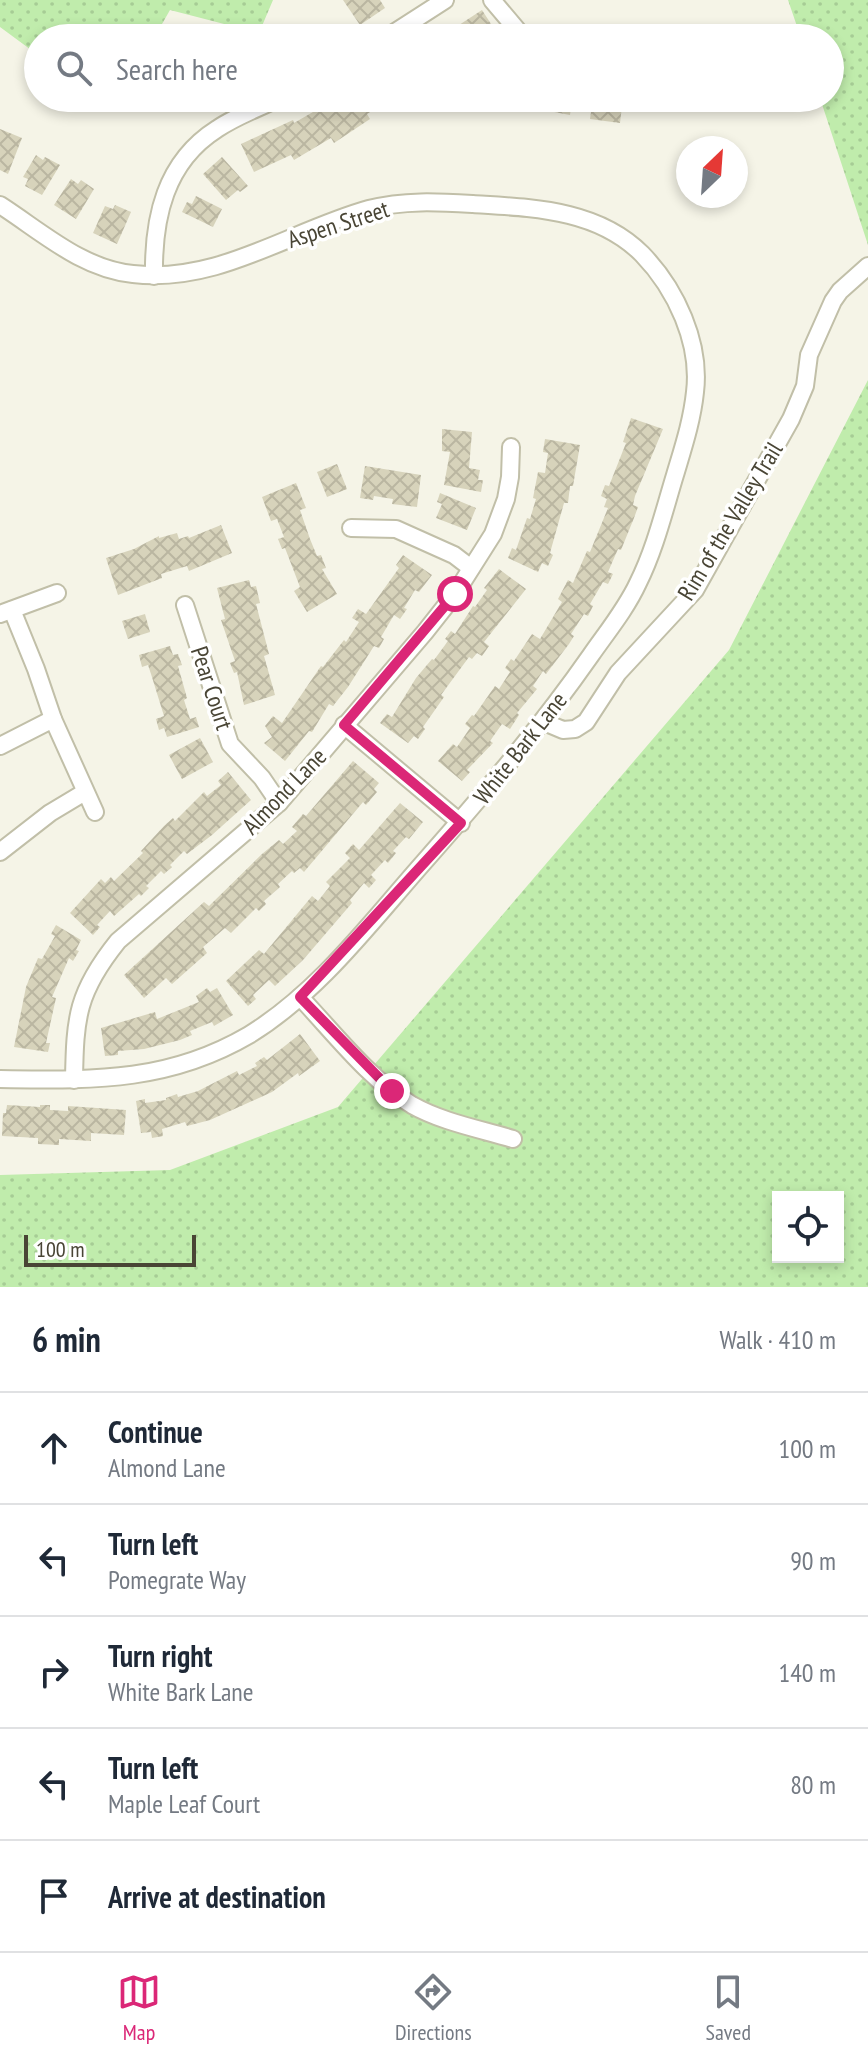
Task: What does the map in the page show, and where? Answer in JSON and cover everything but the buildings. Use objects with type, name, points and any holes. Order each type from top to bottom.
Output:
[{"type":"street","points":[[410,24],[445,0]]},
{"type":"street","points":[[492,0],[512,24]]},
{"type":"street","points":[[154,276],[154,234],[162,199],[180,166],[213,131],[251,112]]},
{"type":"street","name":"Aspen Street","points":[[0,205],[85,261],[120,272],[154,276],[191,274],[234,261],[365,210],[423,201],[552,210],[599,225],[618,235],[643,255],[670,290]]},
{"type":"street","name":"Rim of the Valley Trail","points":[[544,722],[563,730],[575,729],[586,722],[618,673],[695,590],[791,419],[805,386],[809,355],[833,301],[868,266]]},
{"type":"street","name":"White Bark Lane","points":[[0,1079],[74,1080],[147,1074],[198,1060],[246,1036],[284,1012],[300,997],[461,823],[544,722],[639,583],[690,424],[696,387],[695,361],[688,330],[670,290]]},
{"type":"street","name":"Almond Lane","points":[[74,1080],[75,1026],[83,994],[97,968],[118,941],[279,803],[425,632],[493,534],[506,499],[511,447]]},
{"type":"street","points":[[351,528],[396,529],[454,555],[471,568]]},
{"type":"street","points":[[57,593],[6,612],[36,669],[53,719],[95,812]]},
{"type":"street","name":"Pear Court","points":[[185,605],[230,744],[262,778],[279,803]]},
{"type":"street","points":[[0,746],[53,719]]},
{"type":"street","points":[[344,725],[461,823]]},
{"type":"street","points":[[2,847],[85,792]]},
{"type":"street","points":[[300,997],[360,1060],[412,1105],[430,1114],[513,1139]]},
{"type":"green space","points":[[0,0],[273,0],[263,24],[224,24],[170,10],[162,24],[24,24],[24,45],[0,27]]},
{"type":"green space","points":[[788,0],[868,0],[868,245],[825,112],[844,112],[844,24],[796,24]]},
{"type":"green space","points":[[868,380],[868,1287],[0,1287],[0,1175],[170,1170],[338,1107],[729,650]]},
{"type":"route","points":[[392,1091],[300,997],[461,823],[344,725],[455,594]]}]
